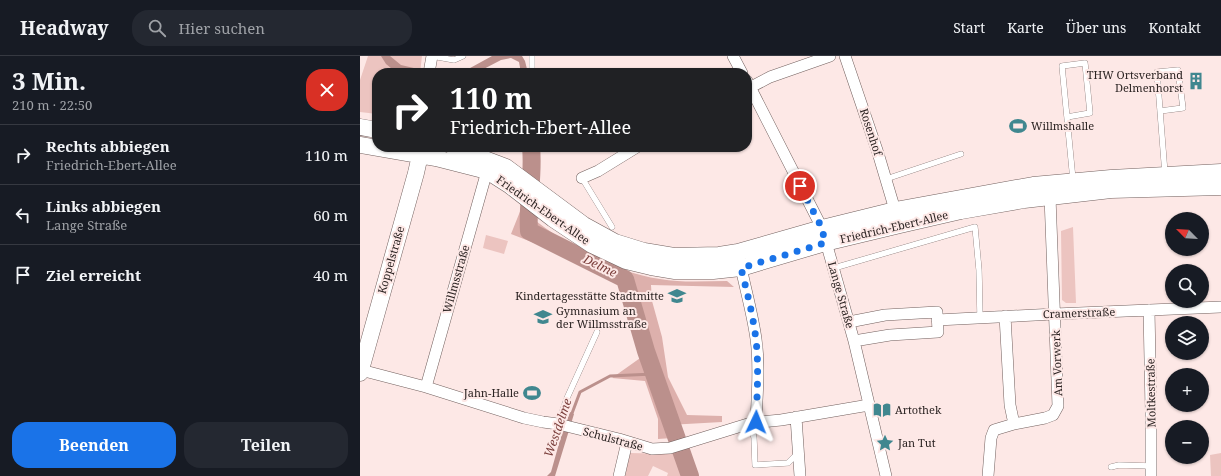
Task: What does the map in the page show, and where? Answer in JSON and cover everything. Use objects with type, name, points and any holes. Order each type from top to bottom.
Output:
[{"type":"main road","points":[[360,128],[372,129]]},
{"type":"main road","name":"Friedrich-Ebert-Allee","points":[[360,145],[372,146]]},
{"type":"main road","name":"Koppelstraße","points":[[360,371],[416,173],[420,152]]},
{"type":"main road","name":"Friedrich-Ebert-Allee","points":[[423,152],[487,171],[529,192],[615,242],[674,256],[719,255],[961,211],[1050,197],[1111,190],[1221,186]]},
{"type":"main road","name":"Friedrich-Ebert-Allee","points":[[466,152],[501,165],[529,192],[553,219],[592,245],[626,261],[675,271],[713,271],[741,268],[895,210],[988,192],[1073,180],[1221,172]]},
{"type":"street","points":[[430,68],[432,56]]},
{"type":"street","points":[[733,56],[739,68]]},
{"type":"street","points":[[752,83],[830,56]]},
{"type":"street","name":"Rosenhof","points":[[846,56],[895,210]]},
{"type":"street","name":"Lange Straße","points":[[752,90],[824,236],[854,341],[886,476]]},
{"type":"street","points":[[582,178],[629,152]]},
{"type":"street","name":"Willmsstraße","points":[[426,387],[487,171]]},
{"type":"street","name":"Am Vorwerk","points":[[988,476],[991,438],[994,430],[1053,415],[1058,406],[1050,197]]},
{"type":"street","points":[[738,252],[751,308],[756,340],[758,366],[754,423]]},
{"type":"street","name":"Cramerstraße","points":[[937,320],[1221,307]]},
{"type":"street","name":"Moltkestraße","points":[[1149,310],[1151,471]]},
{"type":"street","points":[[849,322],[886,315],[937,312],[938,332],[890,335],[854,341]]},
{"type":"street","points":[[1005,316],[1010,406],[1014,424]]},
{"type":"street","name":"Schulstraße","points":[[360,371],[426,387],[524,418],[558,424],[652,449],[670,448],[754,423],[869,404]]},
{"type":"street","points":[[796,417],[800,476]]},
{"type":"street","points":[[619,476],[627,442]]},
{"type":"lane","points":[[432,56],[454,60],[462,56]]},
{"type":"lane","points":[[532,56],[532,68]]},
{"type":"lane","points":[[1067,117],[1090,113],[1085,63],[1062,66],[1073,180]]},
{"type":"lane","points":[[1160,111],[1183,108],[1178,70],[1157,72],[1160,111],[1165,174]]},
{"type":"lane","points":[[886,179],[961,154]]},
{"type":"lane","points":[[582,178],[612,227]]},
{"type":"lane","points":[[834,268],[975,227],[979,270],[980,317]]},
{"type":"lane","points":[[558,424],[567,398],[597,332]]},
{"type":"lane","points":[[754,423],[756,465],[788,463],[798,453]]},
{"type":"lane","points":[[1111,468],[1119,465],[1151,471]]},
{"type":"shaded area","points":[[368,56],[422,56],[421,68],[372,68],[372,113],[360,112],[360,80]]},
{"type":"shaded area","points":[[381,56],[390,56],[401,65],[414,68],[391,68],[386,64]]},
{"type":"shaded area","points":[[492,56],[522,56],[527,68],[520,68],[519,62],[511,58],[501,60],[486,68],[470,68]]},
{"type":"shaded area","points":[[528,152],[535,152],[537,175],[528,168]]},
{"type":"shaded area","points":[[521,209],[568,243],[623,270],[669,280],[727,281],[734,287],[651,285],[652,301],[662,337],[668,377],[687,415],[722,416],[722,422],[668,425],[672,438],[658,439],[658,419],[645,381],[612,378],[643,356],[639,336],[622,281],[591,265],[511,234]]},
{"type":"shaded area","points":[[1073,227],[1076,303],[1066,303],[1062,300],[1061,231]]},
{"type":"shaded area","points":[[486,235],[508,241],[504,254],[483,248]]},
{"type":"shaded area","points":[[570,412],[574,414],[555,476],[547,476],[551,472]]},
{"type":"shaded area","points":[[630,453],[674,454],[681,476],[667,476],[668,473],[653,466],[648,476],[625,476]]},
{"type":"shaded area","points":[[1221,453],[1221,476],[1211,476],[1210,455]]},
{"type":"waterway","name":"Delme","points":[[531,152],[529,231],[625,279],[646,351],[690,476]]},
{"type":"waterway","name":"Westdelme","points":[[571,416],[580,392],[610,376],[653,374]]},
{"type":"place","name":"THW Ortsverband Delmenhorst","points":[[1196,81]]},
{"type":"place","name":"Willmshalle","points":[[1018,126]]},
{"type":"place","name":"Kindertagesstätte Stadtmitte","points":[[677,296]]},
{"type":"place","name":"Gymnasium an der Willmsstraße","points":[[543,317]]},
{"type":"place","name":"Jahn-Halle","points":[[532,393]]},
{"type":"place","name":"Artothek","points":[[882,410]]},
{"type":"place","name":"Jan Tut","points":[[885,443]]},
{"type":"route","points":[[756,422],[758,366],[756,340],[751,308],[741,268],[825,243],[822,228],[800,186]]}]
